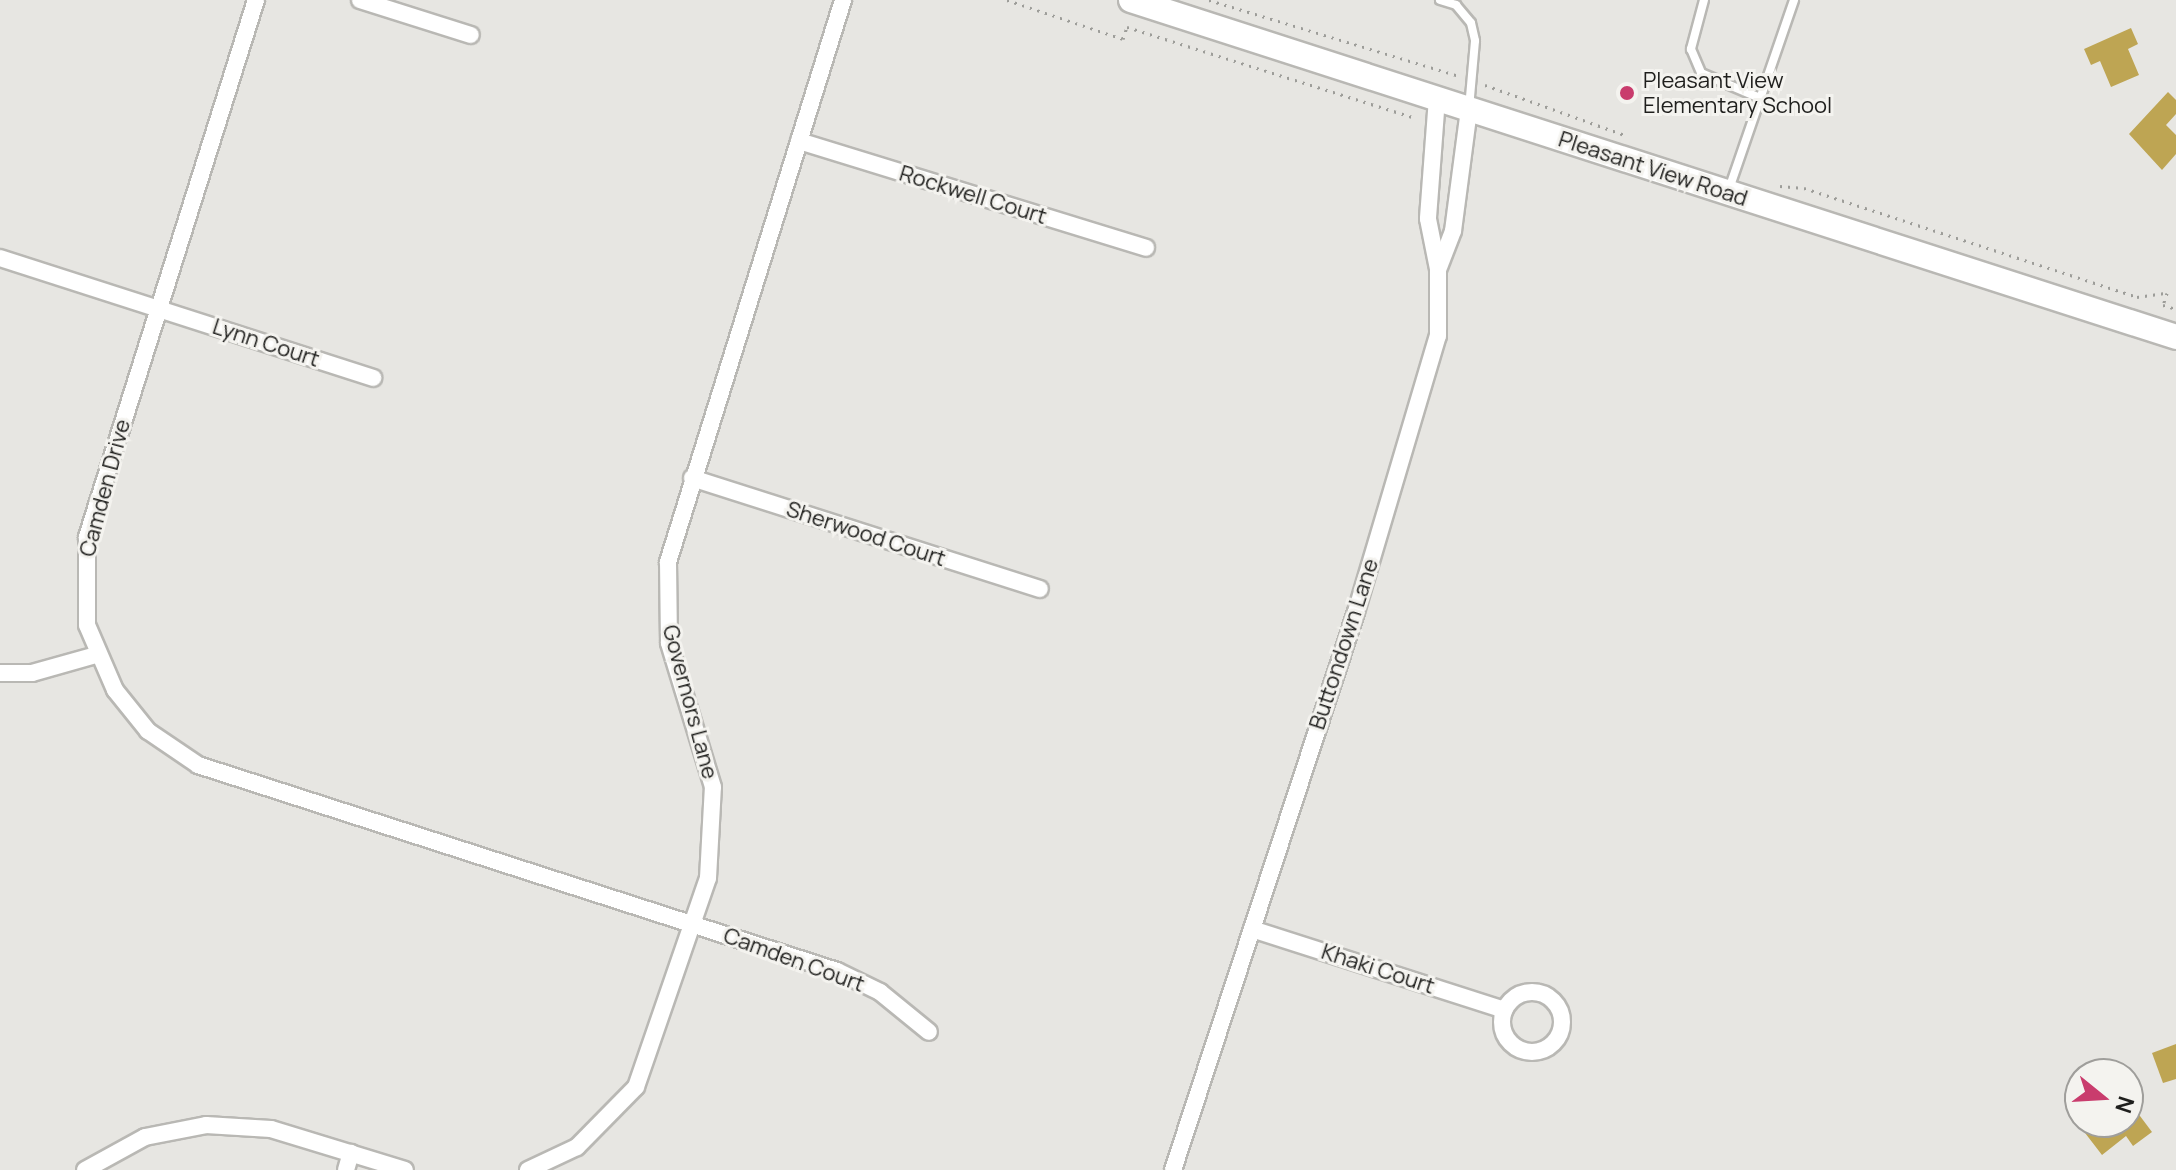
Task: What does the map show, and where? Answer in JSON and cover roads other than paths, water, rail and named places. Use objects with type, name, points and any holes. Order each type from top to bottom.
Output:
[{"type":"main road","name":"Pleasant View Road","points":[[1131,0],[1727,194],[2174,330]]},
{"type":"street","name":"Camden Drive","points":[[256,0],[87,537],[84,595],[96,655],[134,716],[172,751],[198,765],[694,925]]},
{"type":"street","points":[[360,0],[471,35]]},
{"type":"street","name":"Governors Lane","points":[[528,1170],[551,1166],[599,1129],[636,1087],[694,925],[714,836],[713,787],[669,643],[665,607],[668,562],[843,0]]},
{"type":"street","points":[[1437,98],[1428,219],[1438,270]]},
{"type":"street","name":"Buttondown Lane","points":[[1173,1170],[1356,612],[1438,336],[1438,270],[1453,231],[1469,109]]},
{"type":"street","name":"Rockwell Court","points":[[799,141],[1146,248]]},
{"type":"street","name":"Lynn Court","points":[[0,258],[373,378]]},
{"type":"street","name":"Sherwood Court","points":[[692,478],[1040,589]]},
{"type":"street","points":[[0,673],[32,673],[96,655]]},
{"type":"street","name":"Camden Court","points":[[694,925],[859,980],[929,1032]]},
{"type":"street","name":"Khaki Court","points":[[1252,929],[1504,1010]]},
{"type":"street","points":[[85,1170],[145,1137],[206,1125],[271,1129],[348,1162],[405,1170]]},
{"type":"lane","points":[[1440,0],[1456,5],[1471,23],[1473,81],[1469,109]]},
{"type":"lane","points":[[1704,0],[1691,49],[1701,73],[1760,98]]},
{"type":"lane","points":[[1727,194],[1794,0]]},
{"type":"place","name":"Pleasant View Elementary School","points":[[1627,93]]}]
